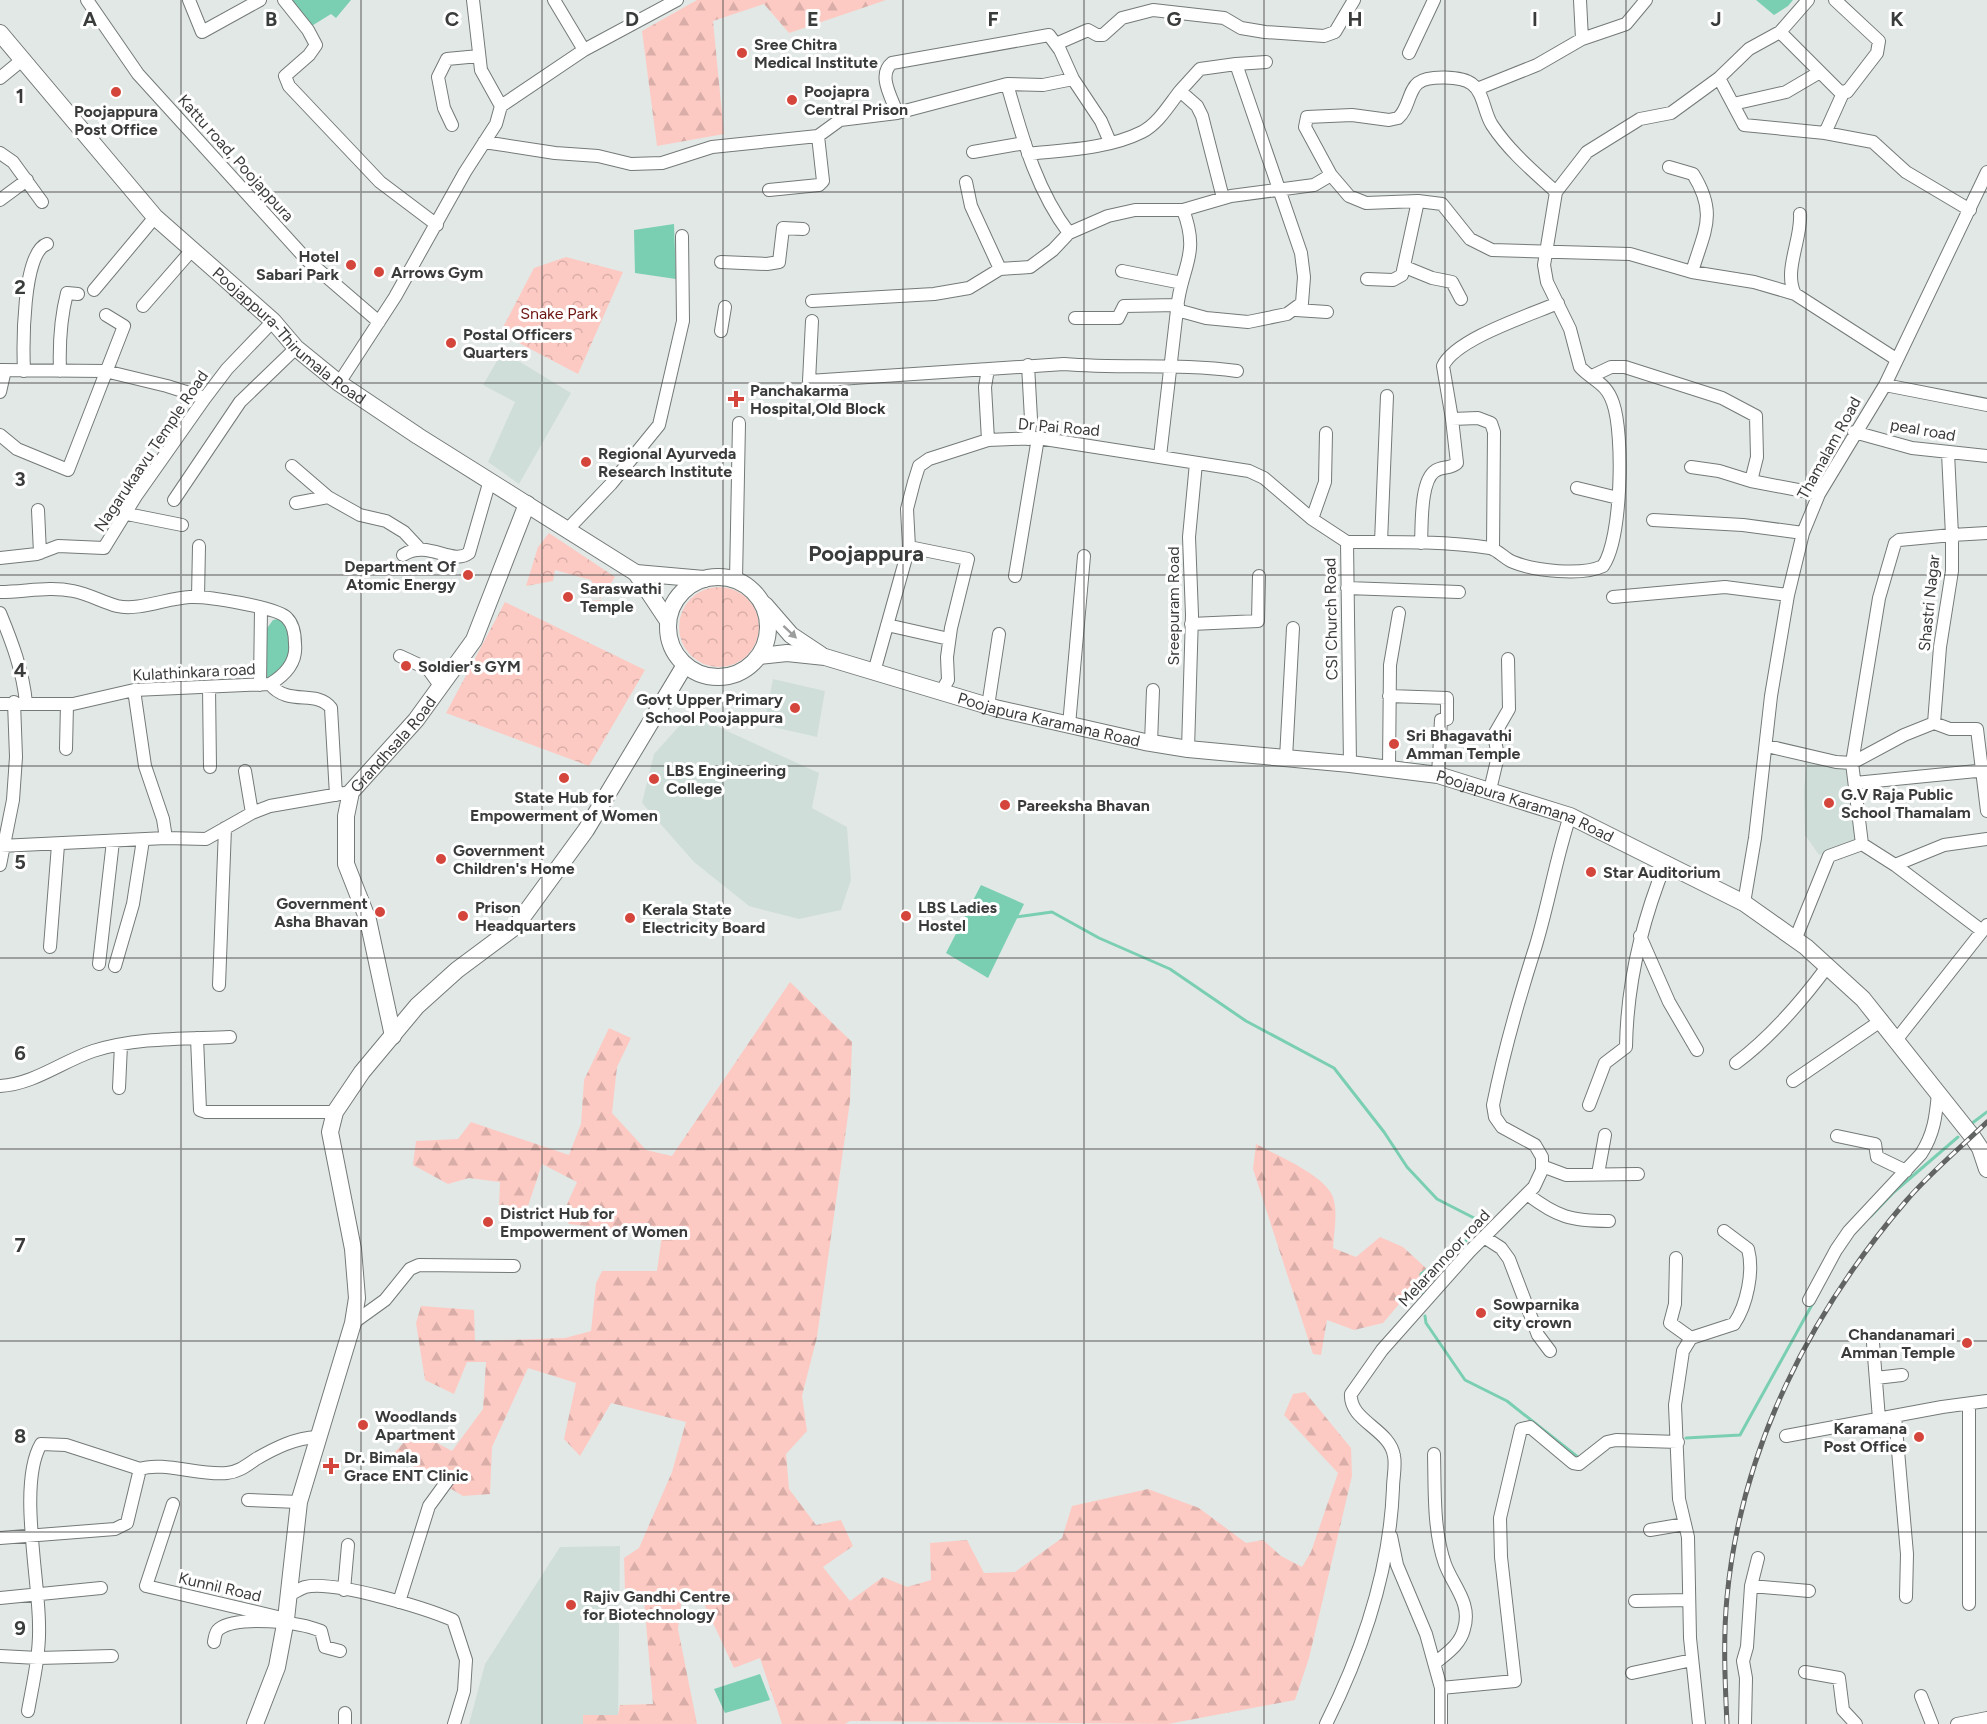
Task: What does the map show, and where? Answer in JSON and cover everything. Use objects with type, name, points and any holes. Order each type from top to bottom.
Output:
[{"type":"main road","name":"Poojappura-Thirumala Road","points":[[0,33],[154,217],[273,321],[296,348],[339,383],[636,573]]},
{"type":"main road","name":"Grandhsala Road","points":[[393,1036],[368,920],[346,864],[344,794],[416,720],[474,640],[527,504]]},
{"type":"main road","points":[[636,573],[704,579],[720,577],[736,580],[750,588],[792,635],[825,657]]},
{"type":"main road","points":[[636,573],[669,621]]},
{"type":"main road","points":[[704,579],[691,585],[680,595],[672,607],[669,621],[669,636],[674,651],[686,665],[702,675],[723,678],[750,666],[760,656],[768,628],[760,600]]},
{"type":"main road","name":"Poojapura Karamana Road","points":[[760,656],[788,653],[825,657],[988,706],[1151,743],[1188,749],[1389,768],[1438,776],[1570,816],[1666,862],[1743,903],[1795,940],[1827,967],[1863,999],[1882,1020],[1984,1150],[1987,1169]]},
{"type":"main road","points":[[255,1724],[277,1667],[286,1621],[299,1502],[353,1323],[357,1298],[353,1249],[330,1132],[335,1112],[362,1072],[417,1006],[446,979],[516,926],[586,830],[686,665]]},
{"type":"street","name":"Kattu road, Poojappura","points":[[87,0],[138,74],[307,260],[379,322]]},
{"type":"street","points":[[189,0],[202,32],[260,0]]},
{"type":"street","points":[[284,0],[308,30],[316,45],[309,55],[285,76],[289,86],[380,182],[437,225]]},
{"type":"street","points":[[473,0],[481,70],[501,106]]},
{"type":"street","points":[[554,0],[584,50]]},
{"type":"street","points":[[339,383],[379,322],[437,225],[496,124],[501,106],[584,50],[677,0]]},
{"type":"street","points":[[1056,44],[1088,30],[1097,35],[1103,34],[1122,18],[1153,10],[1224,18],[1241,28],[1265,32],[1324,36],[1335,32],[1354,0]]},
{"type":"street","points":[[1409,54],[1434,0]]},
{"type":"street","points":[[1580,0],[1582,39]]},
{"type":"street","points":[[1477,88],[1537,65],[1582,39],[1626,24],[1646,0]]},
{"type":"street","points":[[1347,542],[1421,543],[1493,549],[1511,562],[1578,572],[1603,566],[1608,559],[1618,498],[1618,421],[1613,402],[1606,389],[1580,367],[1570,329],[1547,282],[1544,265],[1545,252],[1556,192],[1587,152],[1640,119],[1671,113],[1719,78],[1749,49],[1780,32],[1808,0]]},
{"type":"street","points":[[1825,133],[1843,93],[1847,92],[1877,53],[1879,41],[1835,0]]},
{"type":"street","points":[[1780,32],[1843,93]]},
{"type":"street","points":[[897,113],[885,78],[887,67],[892,63],[1049,35],[1056,44],[1073,79],[1101,121],[1110,142]]},
{"type":"street","points":[[452,125],[444,108],[438,77],[447,59],[479,56]]},
{"type":"street","points":[[0,78],[22,60]]},
{"type":"street","points":[[973,152],[1110,142],[1143,131],[1163,114],[1200,69],[1266,62]]},
{"type":"street","points":[[1236,64],[1301,253],[1303,294],[1302,303],[1296,310]]},
{"type":"street","points":[[1733,104],[1786,92],[1820,72]]},
{"type":"street","points":[[1719,78],[1744,125],[1825,133],[1873,142],[1906,172],[1970,210]]},
{"type":"street","points":[[484,142],[555,153],[598,156],[631,164],[662,164],[712,147],[818,136],[840,120],[897,113],[1007,84],[1043,85],[1073,79]]},
{"type":"street","points":[[1556,192],[1510,149],[1491,123],[1477,88],[1469,82],[1456,79],[1424,80],[1416,84],[1407,107],[1398,118],[1389,120],[1352,115],[1307,117],[1305,126],[1331,175],[1350,196],[1366,203],[1418,201],[1442,204],[1470,239],[1492,250],[1630,254],[1692,272],[1754,282],[1795,294],[1896,359]]},
{"type":"street","points":[[1007,84],[1026,148],[1046,196],[1069,233]]},
{"type":"street","points":[[1180,91],[1197,106],[1202,116],[1223,198]]},
{"type":"street","points":[[769,190],[819,185],[823,181],[818,136]]},
{"type":"street","points":[[0,153],[14,162],[42,202]]},
{"type":"street","points":[[1670,167],[1694,174],[1701,186],[1709,216],[1692,272]]},
{"type":"street","name":"Thamalam Road","points":[[1743,903],[1788,595],[1803,533],[1819,494],[1854,432],[1885,385],[1987,172]]},
{"type":"street","points":[[812,301],[934,294],[969,288],[1000,269],[1030,267],[1053,250],[1069,233],[1108,216],[1135,210],[1183,210],[1223,198],[1314,185],[1331,175]]},
{"type":"street","points":[[0,200],[27,180]]},
{"type":"street","points":[[966,182],[971,206],[1000,269]]},
{"type":"street","points":[[1367,279],[1393,280],[1402,275],[1418,201]]},
{"type":"street","points":[[1160,456],[1178,308],[1182,283],[1190,260],[1190,230],[1183,210]]},
{"type":"street","points":[[1795,294],[1791,287],[1794,252],[1801,227],[1800,214]]},
{"type":"street","points":[[94,290],[154,217]]},
{"type":"street","points":[[721,262],[779,262],[783,228],[803,229]]},
{"type":"street","points":[[568,530],[611,484],[659,425],[683,321],[682,236]]},
{"type":"street","points":[[24,371],[24,305],[38,252],[42,245],[47,244]]},
{"type":"street","points":[[143,306],[191,251]]},
{"type":"street","points":[[1405,267],[1432,278],[1452,282],[1461,299]]},
{"type":"street","points":[[1122,272],[1182,283]]},
{"type":"street","points":[[60,371],[59,337],[62,314],[67,293],[78,294]]},
{"type":"street","points":[[1421,543],[1425,487],[1434,471],[1456,463],[1452,419],[1443,374],[1447,358],[1492,332],[1558,303]]},
{"type":"street","points":[[1075,318],[1118,318],[1124,306],[1140,304],[1178,308],[1206,318],[1248,322],[1296,310],[1327,312]]},
{"type":"street","points":[[721,331],[725,307]]},
{"type":"street","points":[[0,435],[17,449],[68,470],[124,327],[106,315]]},
{"type":"street","name":"Nagarukaavu Temple Road","points":[[0,558],[40,553],[58,546],[104,548],[205,398],[227,369],[273,321]]},
{"type":"street","points":[[812,321],[809,381],[1064,364],[1106,368],[1171,365],[1237,371]]},
{"type":"street","points":[[174,500],[240,402],[296,348]]},
{"type":"street","points":[[1015,576],[1033,438],[1028,366]]},
{"type":"street","points":[[1592,376],[1611,367],[1626,367],[1722,398],[1756,416],[1756,457],[1751,480]]},
{"type":"street","points":[[988,369],[985,387],[988,440]]},
{"type":"street","points":[[0,392],[2,370],[105,371],[205,398]]},
{"type":"street","points":[[1885,385],[1987,405]]},
{"type":"street","points":[[1381,542],[1387,396]]},
{"type":"street","points":[[1452,419],[1483,419],[1491,423],[1494,432],[1493,549]]},
{"type":"street","points":[[736,580],[739,423]]},
{"type":"street","name":"peal road","points":[[1854,432],[1912,448],[1987,456]]},
{"type":"street","points":[[1312,519],[1325,482],[1326,433]]},
{"type":"street","name":"Dr Pai Road","points":[[874,672],[909,547],[907,509],[919,466],[929,459],[988,440],[1033,438],[1196,463]]},
{"type":"street","points":[[1948,453],[1952,535],[1987,533]]},
{"type":"street","name":"CSI Church Road","points":[[1196,463],[1249,471],[1264,478],[1312,519],[1347,542],[1350,764]]},
{"type":"street","name":"Sreepuram Road","points":[[1188,749],[1191,624],[1190,537],[1196,463]]},
{"type":"street","points":[[292,466],[328,497],[360,515],[386,521],[404,532],[418,547],[454,556],[464,556],[469,553],[490,480]]},
{"type":"street","points":[[1691,467],[1719,471],[1819,494]]},
{"type":"street","points":[[1577,488],[1618,498]]},
{"type":"street","points":[[296,503],[328,497]]},
{"type":"street","points":[[38,510],[40,553]]},
{"type":"street","points":[[127,514],[182,525]]},
{"type":"street","points":[[1653,520],[1743,525],[1803,533]]},
{"type":"street","name":"Shastri Nagar","points":[[1862,844],[1852,763],[1879,598],[1894,543],[1899,540],[1952,535],[1952,571],[1940,647],[1934,723]]},
{"type":"street","points":[[198,597],[199,546]]},
{"type":"street","points":[[403,555],[418,547]]},
{"type":"street","points":[[909,547],[968,560],[949,639],[948,680],[941,692]]},
{"type":"street","points":[[1069,725],[1084,556]]},
{"type":"street","points":[[1191,624],[1258,621],[1259,576]]},
{"type":"street","points":[[1613,597],[1725,587],[1788,595]]},
{"type":"street","points":[[1347,588],[1459,592]]},
{"type":"street","name":"Kulathinkara road","points":[[0,592],[65,589],[101,598],[117,606],[198,597],[261,608],[287,618],[295,632],[296,651],[292,664],[279,678],[265,685],[134,690],[102,699],[66,704],[0,704]]},
{"type":"street","points":[[1,846],[166,838],[206,839],[252,813],[270,806],[344,794],[331,708],[326,702],[320,700],[282,696],[265,685],[261,608]]},
{"type":"street","points":[[0,613],[14,647],[24,682],[20,703],[13,800],[1,846],[0,865]]},
{"type":"street","points":[[1389,768],[1389,696],[1392,649],[1399,613]]},
{"type":"street","points":[[887,625],[949,639]]},
{"type":"street","points":[[1286,759],[1293,628]]},
{"type":"street","points":[[988,706],[999,634]]},
{"type":"street","points":[[400,656],[428,669],[441,687]]},
{"type":"street","points":[[1490,790],[1498,756],[1494,735],[1509,709],[1508,659]]},
{"type":"street","points":[[209,687],[210,767]]},
{"type":"street","points":[[134,690],[145,766],[163,819],[166,838]]},
{"type":"street","points":[[1151,743],[1153,690]]},
{"type":"street","points":[[1389,696],[1447,698],[1448,718],[1441,720],[1438,776]]},
{"type":"street","points":[[66,704],[66,749]]},
{"type":"street","points":[[1767,746],[1836,762],[1852,763],[1904,735],[1934,723],[1950,729],[1977,729],[1987,811]]},
{"type":"street","points":[[1855,783],[1983,769]]},
{"type":"street","points":[[245,771],[252,813]]},
{"type":"street","points":[[1570,816],[1556,857],[1536,944],[1524,977],[1493,1105],[1495,1117],[1502,1127],[1535,1145],[1542,1157],[1542,1166],[1566,1175],[1638,1174]]},
{"type":"street","points":[[219,985],[225,828]]},
{"type":"street","points":[[1895,865],[1944,844],[1987,839]]},
{"type":"street","points":[[115,966],[133,904],[143,840]]},
{"type":"street","points":[[99,964],[113,841]]},
{"type":"street","points":[[1795,940],[1829,856],[1862,844],[1984,928],[1945,982],[1897,1039]]},
{"type":"street","points":[[50,947],[58,845]]},
{"type":"street","points":[[1589,1105],[1605,1063],[1626,1047],[1628,1003],[1640,934],[1666,862]]},
{"type":"street","points":[[1640,934],[1669,1002],[1697,1050]]},
{"type":"street","points":[[1736,1063],[1770,1034],[1807,994],[1827,967]]},
{"type":"street","points":[[1793,1081],[1882,1020]]},
{"type":"street","points":[[0,1086],[30,1081],[69,1060],[121,1045],[230,1037]]},
{"type":"street","points":[[197,1038],[200,1110],[206,1113],[335,1112]]},
{"type":"street","points":[[119,1088],[121,1045]]},
{"type":"street","points":[[1809,1300],[1849,1231],[1906,1171],[1930,1140],[1936,1120],[1938,1093]]},
{"type":"street","points":[[1598,1174],[1605,1135]]},
{"type":"street","points":[[1837,1136],[1875,1144],[1877,1157],[1906,1171]]},
{"type":"street","name":"Melarannoor road","points":[[1326,1724],[1358,1650],[1390,1531],[1394,1456],[1385,1438],[1354,1409],[1351,1394],[1382,1350],[1484,1237],[1534,1187],[1542,1166]]},
{"type":"street","points":[[1527,1194],[1544,1207],[1571,1220],[1608,1221]]},
{"type":"street","points":[[1699,1724],[1692,1660],[1688,1537],[1678,1482],[1675,1405],[1683,1351],[1691,1338],[1734,1324],[1739,1318],[1750,1257],[1748,1249],[1724,1231]]},
{"type":"street","points":[[1484,1237],[1501,1248],[1509,1259],[1538,1335],[1550,1351]]},
{"type":"street","points":[[1676,1257],[1675,1304],[1671,1323],[1691,1338]]},
{"type":"street","points":[[353,1323],[385,1300],[410,1269],[419,1265],[514,1266]]},
{"type":"street","points":[[1873,1343],[1879,1419]]},
{"type":"street","points":[[1876,1378],[1902,1375]]},
{"type":"street","points":[[1786,1436],[1987,1401]]},
{"type":"street","points":[[1969,1404],[1969,1604]]},
{"type":"street","points":[[1895,1416],[1907,1554],[1906,1598]]},
{"type":"street","points":[[1442,1688],[1515,1681],[1501,1557],[1500,1518],[1521,1429],[1530,1427],[1573,1464],[1579,1464],[1607,1442],[1616,1440],[1678,1442]]},
{"type":"street","points":[[28,1711],[38,1658],[39,1596],[32,1535],[32,1468],[34,1456],[41,1444],[66,1445],[140,1469],[150,1465],[183,1471],[228,1473],[240,1470],[288,1443],[301,1438],[317,1437]]},
{"type":"street","points":[[1434,1454],[1438,1532],[1446,1565],[1461,1591],[1466,1614],[1465,1628],[1458,1643],[1435,1664]]},
{"type":"street","points":[[0,1538],[115,1529],[126,1523],[140,1469]]},
{"type":"street","points":[[399,1602],[429,1506],[448,1480]]},
{"type":"street","points":[[248,1500],[299,1502]]},
{"type":"street","name":"Kunnil Road","points":[[173,1504],[146,1586],[286,1621]]},
{"type":"street","points":[[1650,1530],[1685,1524]]},
{"type":"street","points":[[1390,1531],[1400,1573],[1426,1634],[1442,1688],[1441,1724]]},
{"type":"street","points":[[344,1590],[348,1545]]},
{"type":"street","points":[[1745,1724],[1746,1678],[1743,1661],[1747,1647],[1751,1586],[1758,1558]]},
{"type":"street","points":[[1751,1586],[1809,1591]]},
{"type":"street","points":[[288,1596],[305,1587],[344,1590],[399,1602],[453,1620],[466,1660],[464,1691],[454,1724]]},
{"type":"street","points":[[0,1598],[39,1596],[101,1588]]},
{"type":"street","points":[[1635,1600],[1689,1600]]},
{"type":"street","points":[[214,1642],[216,1632],[220,1627],[240,1623],[286,1621],[321,1631],[325,1647],[340,1651]]},
{"type":"street","points":[[0,1656],[38,1658],[112,1656]]},
{"type":"street","points":[[1632,1673],[1692,1660]]},
{"type":"street","points":[[1805,1672],[1839,1678],[1843,1710],[1857,1724]]},
{"type":"street","points":[[1921,1696],[1932,1724]]},
{"type":"street","points":[[1957,1724],[1987,1718]]},
{"type":"shaded area","points":[[290,0],[351,0],[336,18],[331,14],[310,27]]},
{"type":"shaded area","points":[[1756,0],[1793,0],[1774,15]]},
{"type":"shaded area","points":[[674,224],[676,279],[635,273],[634,230]]},
{"type":"shaded area","points":[[501,354],[507,354],[571,393],[519,484],[488,462],[515,402],[483,385]]},
{"type":"shaded area","points":[[278,619],[290,623],[295,655],[277,680],[266,677],[265,631],[273,620]]},
{"type":"shaded area","name":"Govt Upper Primary School Poojappura","points":[[773,679],[825,691],[817,737],[764,725]]},
{"type":"shaded area","points":[[690,714],[819,773],[812,808],[847,827],[851,880],[841,910],[799,919],[749,906],[694,862],[642,803],[654,754]]},
{"type":"shaded area","name":"G.V Raja Public School Thamalam","points":[[1807,758],[1849,765],[1859,840],[1819,855],[1805,835],[1804,790]]},
{"type":"shaded area","points":[[981,885],[1024,904],[988,978],[946,953]]},
{"type":"shaded area","name":"Rajiv Gandhi Centre for Biotechnology","points":[[620,1546],[618,1724],[469,1724],[485,1664],[560,1547]]},
{"type":"shaded area","points":[[760,1674],[770,1700],[725,1713],[714,1689]]},
{"type":"green space","points":[[697,0],[886,0],[789,33],[764,4],[713,21],[724,134],[657,146],[642,31]]},
{"type":"green space","name":"Snake Park","points":[[566,257],[623,272],[578,374],[500,333],[534,268]]},
{"type":"green space","points":[[549,533],[615,577],[600,599],[591,580],[555,570],[553,581],[526,586],[538,547]]},
{"type":"green space","points":[[719,587],[734,590],[747,599],[756,612],[759,627],[756,642],[747,655],[734,664],[719,667],[704,664],[691,655],[682,642],[679,627],[682,612],[691,599],[704,590]]},
{"type":"green space","points":[[601,600],[599,612],[588,612],[589,601]]},
{"type":"green space","points":[[505,602],[645,670],[589,766],[446,713]]},
{"type":"green space","points":[[790,982],[852,1042],[850,1101],[817,1337],[802,1396],[807,1431],[786,1454],[789,1489],[816,1525],[841,1520],[853,1546],[823,1567],[850,1601],[883,1577],[907,1587],[931,1580],[930,1543],[967,1540],[984,1573],[1015,1572],[1062,1538],[1072,1506],[1148,1489],[1199,1508],[1246,1543],[1263,1540],[1281,1556],[1302,1567],[1311,1552],[1338,1473],[1284,1415],[1293,1394],[1305,1392],[1351,1448],[1352,1476],[1309,1658],[1295,1700],[1168,1724],[850,1721],[845,1724],[782,1724],[760,1658],[734,1668],[699,1593],[682,1598],[678,1629],[697,1724],[583,1724],[583,1715],[618,1715],[620,1705],[653,1704],[644,1600],[625,1591],[624,1558],[639,1548],[672,1472],[686,1422],[611,1403],[580,1456],[564,1439],[576,1383],[528,1368],[492,1447],[490,1494],[463,1496],[393,1454],[415,1431],[452,1451],[483,1409],[486,1362],[467,1362],[454,1394],[425,1380],[416,1323],[421,1306],[474,1310],[475,1341],[565,1338],[591,1331],[596,1283],[602,1271],[657,1271],[662,1235],[569,1224],[563,1213],[577,1182],[542,1164],[527,1209],[499,1208],[500,1182],[469,1178],[448,1184],[413,1165],[416,1141],[458,1139],[471,1122],[569,1155],[581,1124],[584,1080],[609,1028],[631,1038],[617,1067],[612,1113],[646,1150],[672,1156]]},
{"type":"green space","points":[[1256,1144],[1299,1166],[1328,1189],[1333,1197],[1335,1209],[1333,1248],[1356,1257],[1380,1237],[1403,1247],[1428,1270],[1383,1323],[1354,1330],[1327,1320],[1321,1355],[1313,1354],[1253,1169]]},
{"type":"waterway","points":[[1016,917],[1052,912],[1099,938],[1170,969],[1246,1021],[1334,1068],[1384,1132],[1407,1167],[1437,1199],[1476,1219],[1466,1241],[1421,1274],[1423,1294]]},
{"type":"waterway","points":[[1971,1124],[1987,1112]]},
{"type":"waterway","points":[[1871,1216],[1894,1192],[1958,1137]]},
{"type":"waterway","points":[[1686,1438],[1740,1435],[1813,1303]]},
{"type":"waterway","points":[[1425,1316],[1426,1323],[1465,1380],[1507,1401],[1579,1458]]},
{"type":"railway","points":[[1727,1724],[1725,1676],[1727,1597],[1735,1542],[1747,1488],[1764,1436],[1811,1336],[1871,1244],[1915,1191],[1987,1122]]},
{"type":"place","name":"Sree Chitra Medical Institute","points":[[742,53]]},
{"type":"place","name":"Poojappura Post Office","points":[[116,92]]},
{"type":"place","name":"Poojapra Central Prison","points":[[792,100]]},
{"type":"place","name":"Hotel Sabari Park","points":[[351,265]]},
{"type":"place","name":"Arrows Gym","points":[[379,272]]},
{"type":"place","name":"Postal Officers Quarters","points":[[451,343]]},
{"type":"place","name":"Panchakarma Hospital,Old Block","points":[[736,399]]},
{"type":"place","name":"Regional Ayurveda Research Institute","points":[[586,462]]},
{"type":"place","name":"Department Of Atomic Energy","points":[[468,575]]},
{"type":"place","name":"Saraswathi Temple","points":[[568,597]]},
{"type":"place","name":"Soldier's GYM","points":[[406,666]]},
{"type":"place","name":"Govt Upper Primary School Poojappura","points":[[795,708]]},
{"type":"place","name":"Sri Bhagavathi Amman Temple","points":[[1394,744]]},
{"type":"place","name":"State Hub for Empowerment of Women","points":[[564,778]]},
{"type":"place","name":"LBS Engineering College","points":[[654,779]]},
{"type":"place","name":"G.V Raja Public School Thamalam","points":[[1829,803]]},
{"type":"place","name":"Pareeksha Bhavan","points":[[1005,805]]},
{"type":"place","name":"Government Children's Home","points":[[441,859]]},
{"type":"place","name":"Star Auditorium","points":[[1591,872]]},
{"type":"place","name":"Government Asha Bhavan","points":[[380,912]]},
{"type":"place","name":"Prison Headquarters","points":[[463,916]]},
{"type":"place","name":"LBS Ladies Hostel","points":[[906,916]]},
{"type":"place","name":"Kerala State Electricity Board","points":[[630,918]]},
{"type":"place","name":"District Hub for Empowerment of Women","points":[[488,1222]]},
{"type":"place","name":"Sowparnika city crown","points":[[1481,1313]]},
{"type":"place","name":"Chandanamari Amman Temple","points":[[1967,1343]]},
{"type":"place","name":"Woodlands Apartment","points":[[363,1425]]},
{"type":"place","name":"Karamana Post Office","points":[[1919,1437]]},
{"type":"place","name":"Dr. Bimala Grace ENT Clinic","points":[[331,1466]]},
{"type":"place","name":"Rajiv Gandhi Centre for Biotechnology","points":[[571,1605]]},
{"type":"district","name":"Poojappura","points":[[866,553]]}]
